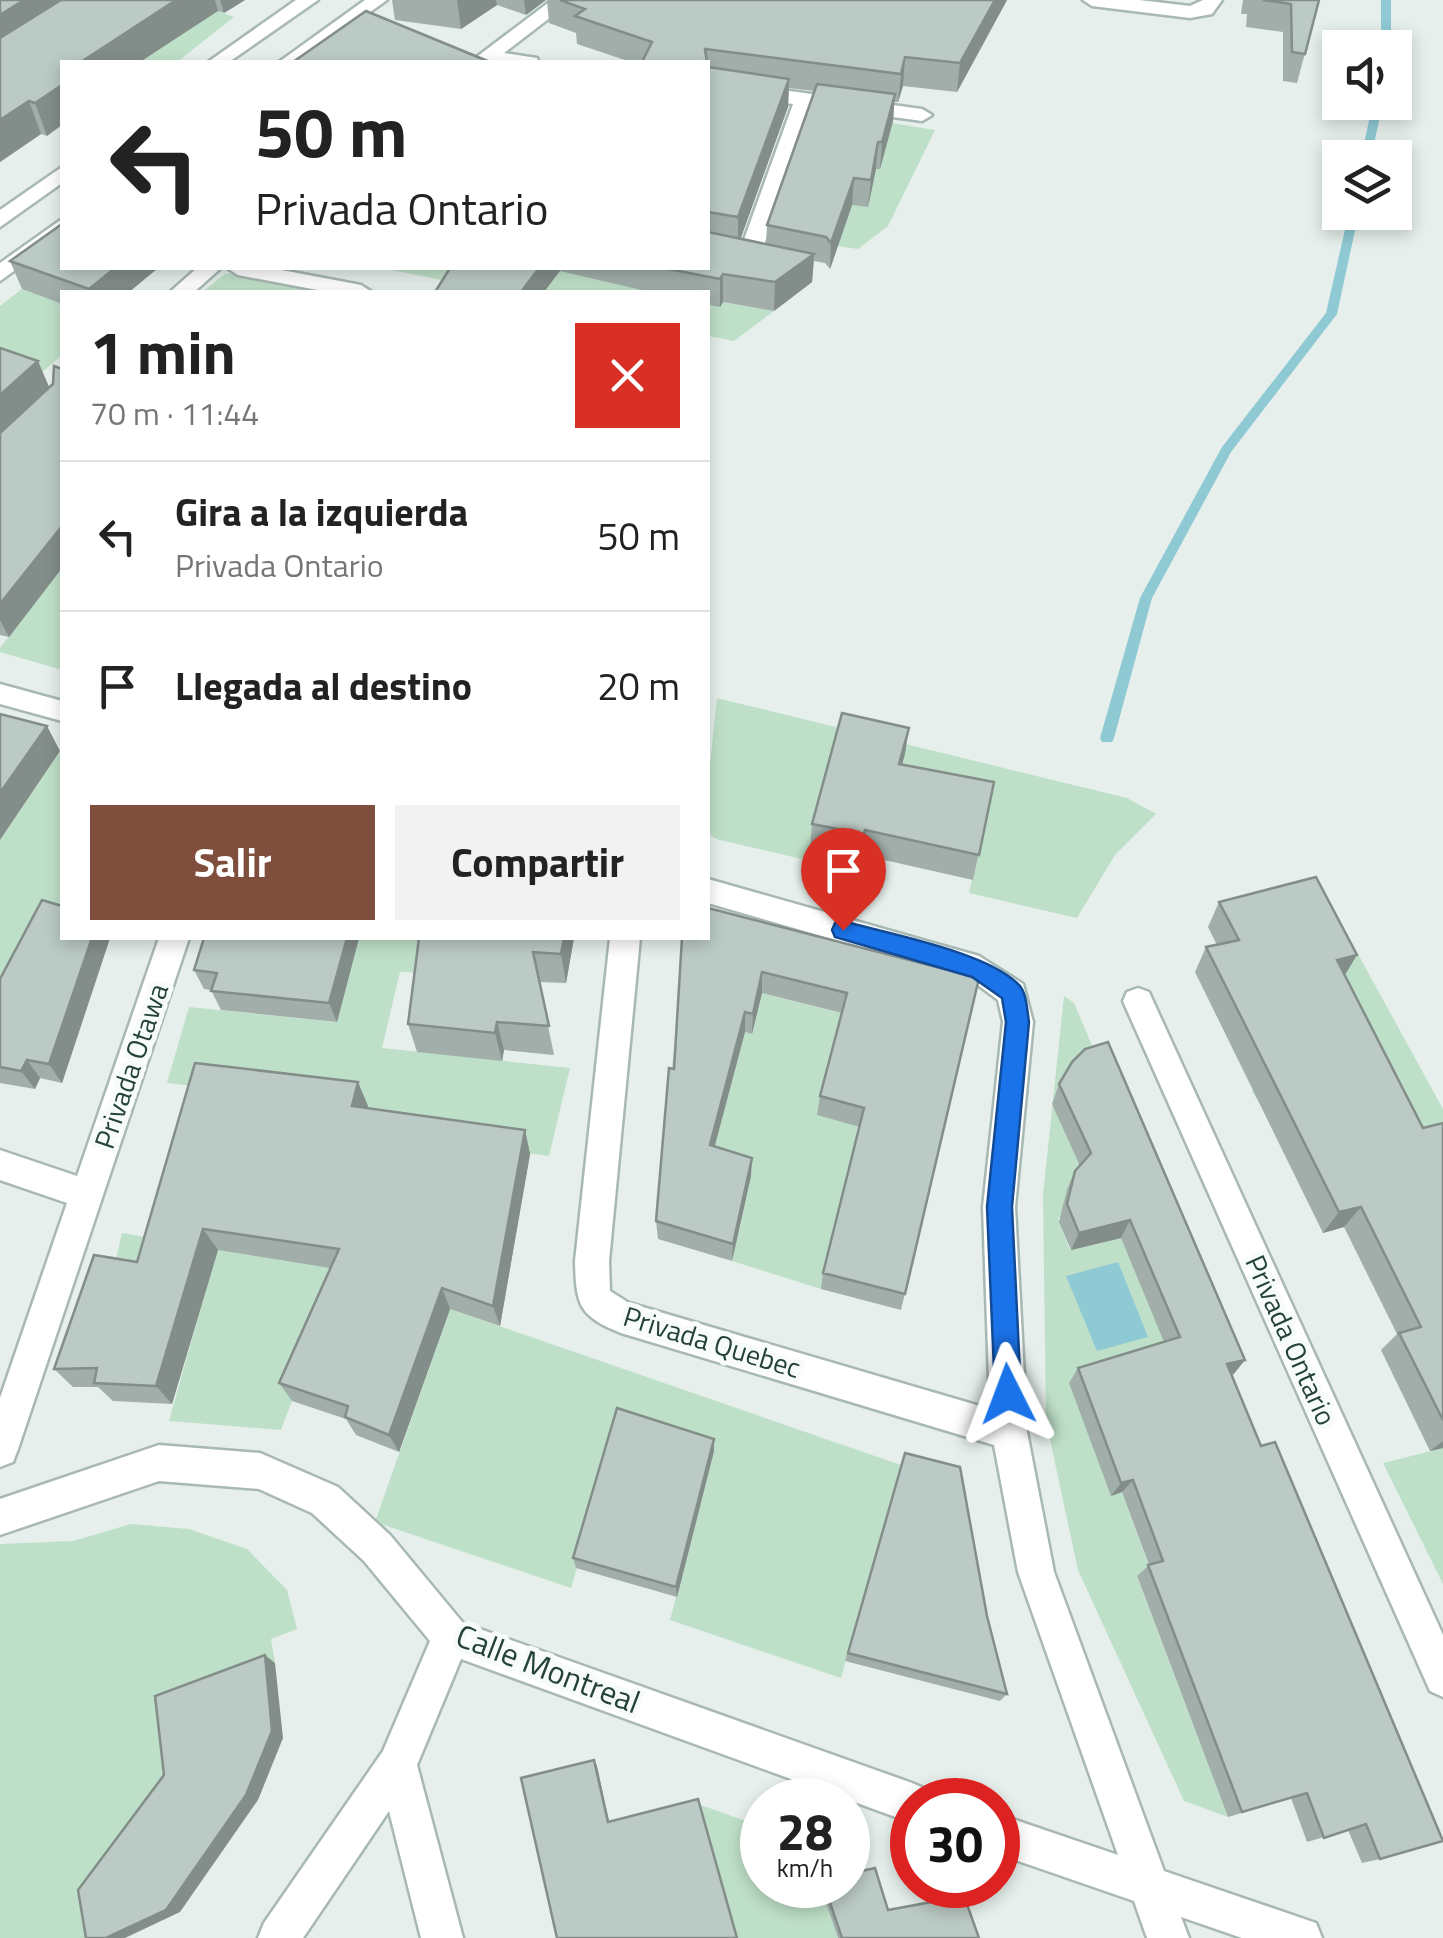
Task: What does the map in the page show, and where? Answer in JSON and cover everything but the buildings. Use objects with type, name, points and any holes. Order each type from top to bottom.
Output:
[{"type":"street","points":[[221,60],[309,0]]},
{"type":"street","points":[[291,60],[378,0]]},
{"type":"street","points":[[483,60],[564,0]]},
{"type":"street","points":[[1092,0],[1190,12],[1204,10],[1213,0]]},
{"type":"street","points":[[710,86],[922,115]]},
{"type":"street","points":[[721,253],[756,260],[805,99]]},
{"type":"street","points":[[0,220],[60,174]]},
{"type":"street","points":[[0,274],[60,228]]},
{"type":"street","points":[[184,290],[208,270]]},
{"type":"street","points":[[248,270],[351,290]]},
{"type":"street","points":[[0,694],[60,709]]},
{"type":"street","points":[[710,892],[979,969],[1012,992],[1018,1022],[999,1207],[1010,1432],[1036,1572],[1168,1938]]},
{"type":"street","name":"Privada Otawa","points":[[0,1450],[173,940]]},
{"type":"street","name":"Privada Quebec","points":[[625,940],[592,1260],[593,1300],[621,1317],[1010,1432]]},
{"type":"street","name":"Privada Ontario","points":[[1138,1001],[1443,1678]]},
{"type":"street","points":[[0,1165],[87,1195]]},
{"type":"street","name":"Calle Montreal","points":[[0,1518],[159,1462],[260,1471],[325,1500],[377,1548],[452,1637],[890,1795]]},
{"type":"street","points":[[279,1938],[397,1765],[452,1637]]},
{"type":"street","points":[[397,1765],[442,1938]]},
{"type":"street","points":[[1020,1842],[1301,1938]]},
{"type":"green space","points":[[186,0],[234,17],[180,60],[141,60],[84,38]]},
{"type":"green space","points":[[892,123],[935,130],[888,226],[858,249],[838,246],[820,201],[864,191]]},
{"type":"green space","points":[[391,270],[564,270],[646,290],[492,290]]},
{"type":"green space","points":[[238,273],[322,290],[205,290],[225,274]]},
{"type":"green space","points":[[22,289],[60,303],[60,357],[31,382],[0,372],[0,306]]},
{"type":"green space","points":[[723,302],[774,311],[734,341],[710,336],[710,305],[719,307]]},
{"type":"green space","points":[[60,571],[60,669],[0,652]]},
{"type":"green space","points":[[717,698],[1127,798],[1156,814],[1115,855],[1077,918],[969,893],[988,808],[839,739],[806,860],[710,834],[710,764]]},
{"type":"green space","points":[[60,751],[60,926],[0,1025],[0,840]]},
{"type":"green space","points":[[1319,883],[1443,1109],[1443,1140],[1406,1150],[1368,1075],[1259,1103],[1252,1091],[1364,1063],[1295,888]]},
{"type":"green space","points":[[354,940],[434,940],[426,973],[400,972],[382,1048],[570,1068],[549,1156],[404,1137],[372,1282],[901,1465],[884,1522],[967,1549],[984,1625],[864,1592],[841,1678],[670,1620],[714,1451],[620,1422],[571,1588],[375,1522],[438,1343],[292,1401],[281,1430],[169,1421],[202,1303],[112,1276],[122,1233],[218,1250],[209,1088],[167,1083],[189,1007],[336,1022]]},
{"type":"green space","points":[[762,993],[845,1014],[863,1128],[821,1289],[732,1261],[751,1177],[710,1163],[671,1073],[679,1016],[752,1034]]},
{"type":"green space","points":[[1064,996],[1074,1003],[1099,1062],[1079,1211],[1058,1218],[1070,1250],[1169,1225],[1169,1353],[1111,1496],[1122,1492],[1151,1572],[1137,1577],[1228,1817],[1184,1801],[1078,1570],[1046,1421],[1043,1195]]},
{"type":"green space","points":[[1443,1448],[1443,1584],[1383,1463]]},
{"type":"green space","points":[[131,1524],[189,1529],[247,1549],[287,1590],[297,1629],[271,1639],[275,1663],[168,1703],[178,1781],[102,1938],[0,1938],[0,1544],[73,1541]]},
{"type":"green space","points":[[698,1804],[740,1819],[740,1908],[828,1908],[838,1938],[737,1938]]},
{"type":"water","points":[[1118,1262],[1148,1337],[1097,1351],[1066,1276]]},
{"type":"waterway","points":[[1386,0],[1386,30]]},
{"type":"waterway","points":[[1370,140],[1374,120]]},
{"type":"waterway","points":[[1107,738],[1146,598],[1226,450],[1331,314],[1350,230]]},
{"type":"route","points":[[843,930],[979,969],[1012,992],[1018,1022],[999,1207],[1008,1394]]}]
